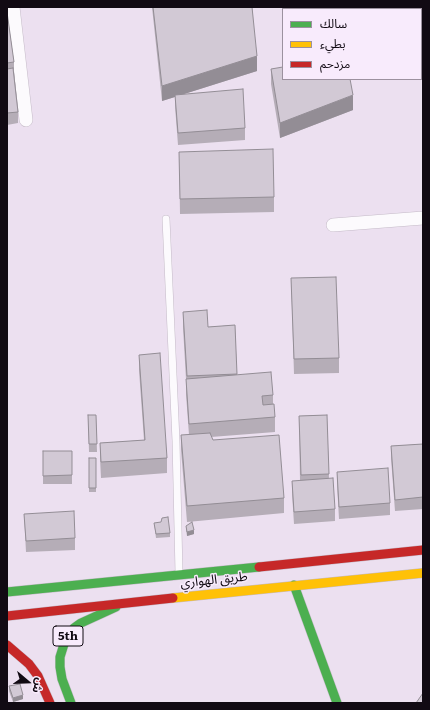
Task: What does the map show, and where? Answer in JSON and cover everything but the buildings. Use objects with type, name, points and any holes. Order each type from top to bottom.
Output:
[{"type":"main road","name":"طريق الهواري","points":[[7,592],[179,576],[423,550]]},
{"type":"main road","name":"طريق الهواري","points":[[7,616],[128,602],[423,573]]},
{"type":"main road","points":[[294,585],[336,703]]},
{"type":"main road","name":"5th","points":[[71,703],[62,679],[60,667],[60,658],[65,641],[74,628],[81,623],[128,602]]},
{"type":"main road","points":[[7,645],[29,664],[38,676],[50,703]]},
{"type":"street","points":[[13,7],[26,120]]},
{"type":"street","points":[[333,225],[423,218]]},
{"type":"lane","points":[[166,219],[176,441],[179,576]]},
{"type":"traffic: fast","points":[[7,592],[259,567]]},
{"type":"traffic: fast","points":[[294,585],[337,703]]},
{"type":"traffic: fast","points":[[71,703],[62,679],[60,667],[60,657],[65,641],[74,628],[81,623],[116,607]]},
{"type":"traffic: slow","points":[[173,598],[423,573]]},
{"type":"traffic: jam","points":[[259,567],[423,550]]},
{"type":"traffic: jam","points":[[7,616],[173,598]]},
{"type":"traffic: jam","points":[[7,645],[29,664],[38,676],[50,703]]}]
